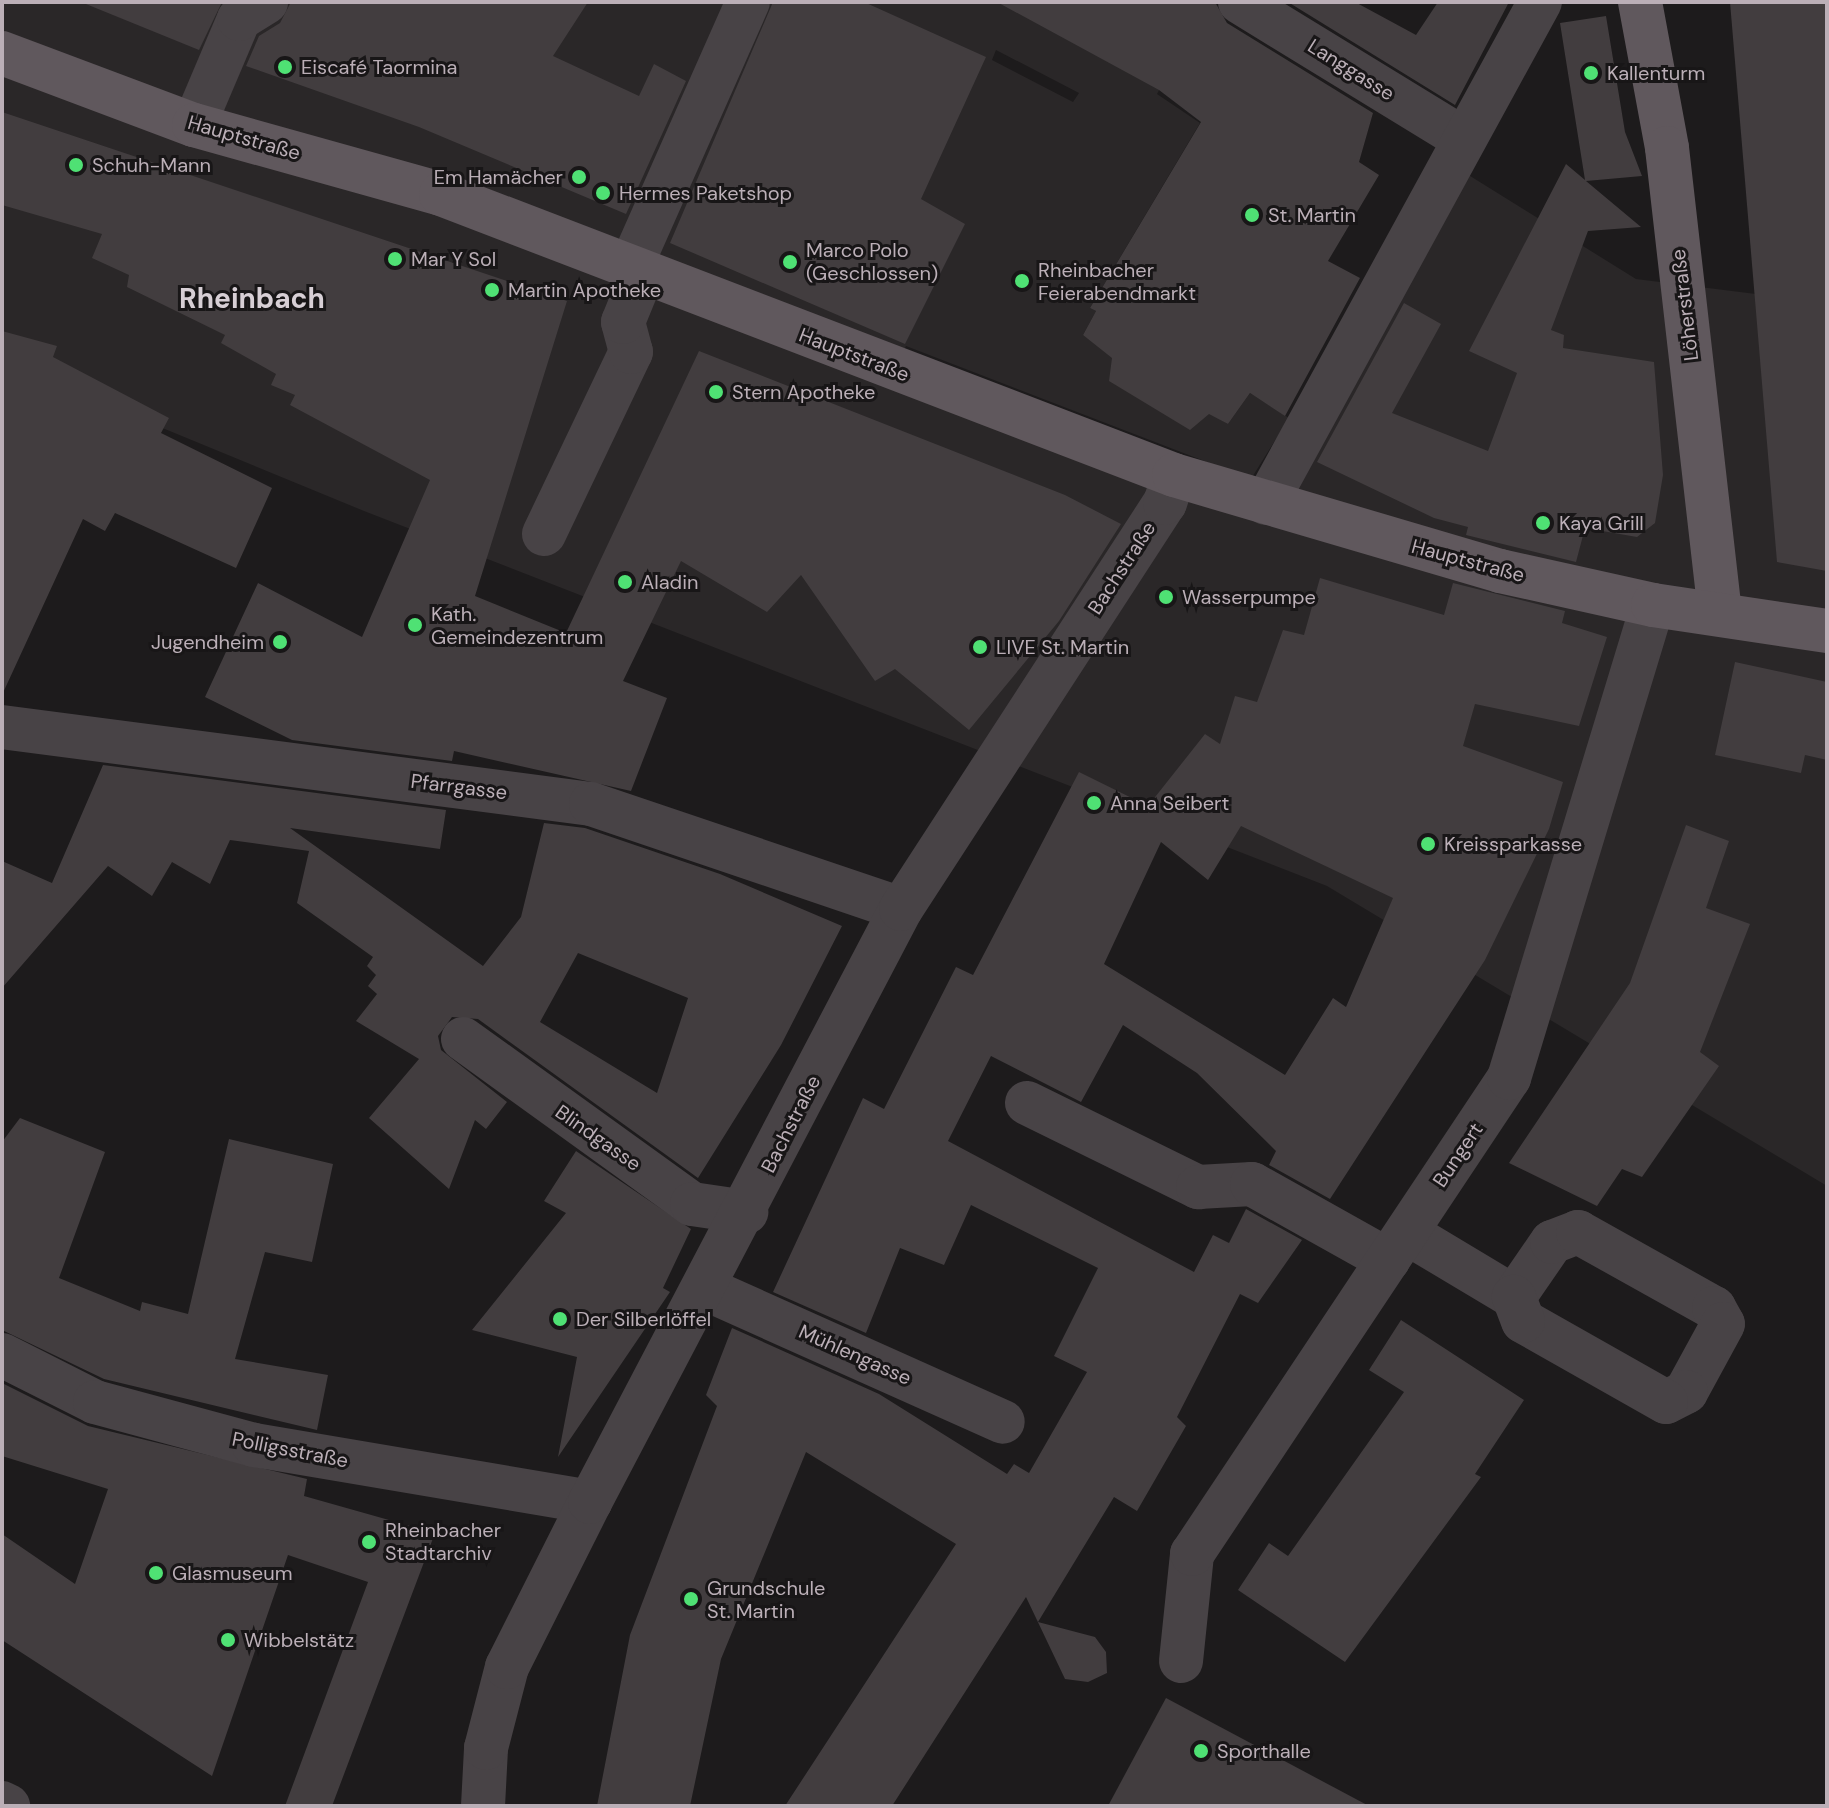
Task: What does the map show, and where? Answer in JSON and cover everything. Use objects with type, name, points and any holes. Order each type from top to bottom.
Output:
[{"type":"main road","name":"Löherstraße","points":[[1640,2],[1667,148],[1720,610]]},
{"type":"main road","name":"Hauptstraße","points":[[2,53],[194,125],[441,194],[1174,475],[1500,571],[1653,605],[1720,610],[1827,631]]},
{"type":"street","points":[[194,125],[239,19],[266,2]]},
{"type":"street","points":[[544,534],[631,352],[623,322],[636,271],[748,2]]},
{"type":"street","name":"Langgasse","points":[[1240,2],[1462,138]]},
{"type":"street","points":[[1266,503],[1462,138],[1540,2]]},
{"type":"street","name":"Bachstraße","points":[[483,1806],[486,1748],[507,1667],[590,1502],[706,1289],[901,909],[1160,511],[1174,475]]},
{"type":"street","name":"Bungert","points":[[1181,1661],[1192,1554],[1509,1078],[1653,605]]},
{"type":"street","name":"Pfarrgasse","points":[[2,727],[104,728],[591,804],[901,909]]},
{"type":"street","name":"Blindgasse","points":[[463,1039],[692,1204],[746,1212]]},
{"type":"street","points":[[1027,1103],[1198,1187],[1252,1184],[1514,1297],[1523,1321],[1666,1402],[1686,1392],[1723,1324],[1714,1308],[1578,1232],[1559,1235],[1514,1297]]},
{"type":"street","name":"Mühlengasse","points":[[706,1289],[1003,1422]]},
{"type":"street","name":"Polligsstraße","points":[[2,1355],[95,1402],[254,1445],[590,1502]]},
{"type":"street","points":[[2,1803],[8,1806]]},
{"type":"shaded area","points":[[2,2],[1133,2],[1167,75],[1157,94],[1200,123],[1090,308],[1096,311],[1083,335],[1228,424],[1250,393],[1289,418],[1251,479],[906,346],[900,358],[1256,488],[1438,156],[1636,279],[1827,303],[1827,1186],[1327,886],[364,511],[2,362]],"holes":[[[996,50],[1079,93],[1073,102],[992,60]]]},
{"type":"building","points":[[81,2],[222,2],[199,50]]},
{"type":"building","points":[[291,2],[588,2],[553,56],[639,96],[654,64],[686,81],[626,214],[419,127],[246,66],[259,36],[280,23]]},
{"type":"building","points":[[773,2],[864,2],[986,57],[921,199],[965,224],[905,344],[670,243]]},
{"type":"building","name":"St. Martin","points":[[997,2],[1215,2],[1227,23],[1373,113],[1359,162],[1379,175],[1328,261],[1360,278],[1285,416],[1250,393],[1228,424],[1209,414],[1190,430],[1109,381],[1112,358],[1083,335],[1096,311],[1090,308],[1201,122],[1159,90]]},
{"type":"building","points":[[1288,2],[1355,2],[1416,35],[1438,2],[1509,2],[1455,105]]},
{"type":"building","points":[[1730,2],[1827,2],[1827,571],[1777,562]]},
{"type":"building","points":[[1606,16],[1625,132],[1642,176],[1586,181],[1641,227],[1588,231],[1551,330],[1564,335],[1563,348],[1654,362],[1663,475],[1655,523],[1637,537],[1585,528],[1576,562],[1466,535],[1468,527],[1434,518],[1317,462],[1404,303],[1441,324],[1392,413],[1488,451],[1517,373],[1469,351],[1566,164],[1585,180],[1560,23]]},
{"type":"building","points":[[2,112],[567,301],[475,596],[566,633],[699,351],[1065,495],[1121,524],[1059,621],[969,730],[895,669],[875,681],[801,575],[767,612],[681,561],[623,681],[667,698],[631,791],[454,751],[452,761],[292,740],[205,697],[258,583],[362,637],[430,480],[290,405],[295,395],[271,385],[276,374],[221,343],[225,335],[127,287],[129,275],[92,258],[102,234],[2,205]]},
{"type":"building","points":[[2,331],[57,346],[53,357],[169,418],[161,433],[272,488],[236,568],[115,513],[105,531],[83,519],[2,695]]},
{"type":"building","points":[[1320,578],[1444,615],[1453,583],[1565,611],[1562,623],[1607,637],[1579,726],[1475,704],[1463,746],[1563,782],[1549,829],[1485,960],[1330,1199],[1269,1165],[1276,1151],[1197,1073],[1123,1025],[1081,1102],[991,1056],[948,1141],[1194,1272],[1213,1235],[1229,1243],[1246,1209],[1302,1240],[1258,1303],[1240,1294],[1177,1417],[1186,1426],[1137,1511],[1114,1497],[1038,1622],[1095,1637],[1106,1652],[1107,1673],[1088,1682],[1065,1679],[1026,1597],[892,1806],[785,1806],[956,1544],[806,1452],[721,1659],[690,1806],[597,1806],[630,1635],[717,1406],[706,1395],[732,1328],[879,1394],[1007,1474],[1014,1464],[1029,1473],[1087,1372],[1054,1356],[1098,1268],[971,1205],[944,1265],[900,1248],[866,1333],[773,1292],[863,1098],[884,1109],[956,967],[973,975],[1079,772],[1148,806],[1205,734],[1220,744],[1235,696],[1257,702],[1283,630],[1304,635]],"holes":[[[1241,826],[1393,898],[1346,1007],[1333,998],[1285,1075],[1104,964],[1161,842],[1208,880]]]},
{"type":"building","points":[[1735,662],[1827,682],[1827,760],[1805,755],[1801,773],[1715,755]]},
{"type":"building","points":[[103,765],[446,810],[440,849],[290,828],[483,966],[521,917],[544,823],[585,828],[720,874],[842,926],[781,1045],[698,1178],[478,1019],[452,1017],[438,1036],[441,1050],[507,1102],[486,1129],[475,1120],[449,1189],[369,1118],[419,1059],[356,1021],[377,994],[368,986],[376,975],[367,966],[373,957],[297,903],[309,851],[230,840],[210,884],[172,862],[152,896],[108,866],[2,988],[2,861],[52,883]],"holes":[[[578,953],[688,998],[657,1093],[540,1022]]]},
{"type":"building","points":[[1686,825],[1729,841],[1706,908],[1750,924],[1700,1052],[1719,1066],[1642,1177],[1622,1169],[1597,1206],[1509,1163],[1630,983]]},
{"type":"building","points":[[20,1118],[105,1152],[59,1278],[140,1311],[142,1302],[188,1314],[229,1139],[333,1164],[312,1262],[265,1252],[235,1359],[328,1375],[317,1430],[104,1379],[2,1330],[2,1142]]},
{"type":"building","points":[[576,1151],[691,1229],[663,1288],[670,1292],[558,1457],[577,1357],[472,1330],[566,1213],[544,1201]]},
{"type":"building","points":[[1401,1320],[1524,1400],[1475,1474],[1481,1477],[1345,1662],[1238,1590],[1269,1543],[1288,1556],[1404,1392],[1369,1370]]},
{"type":"building","points":[[2,1383],[88,1426],[307,1479],[304,1496],[435,1533],[332,1806],[285,1806],[368,1582],[288,1555],[212,1776],[2,1640],[2,1534],[75,1584],[108,1489],[2,1456]]},
{"type":"building","name":"Sporthalle","points":[[1166,1698],[1369,1806],[1108,1806]]},
{"type":"place","name":"Eiscafé Taormina","points":[[285,67]]},
{"type":"place","name":"Kallenturm","points":[[1591,73]]},
{"type":"place","name":"Schuh-Mann","points":[[76,165]]},
{"type":"place","name":"Em Hamächer","points":[[579,177]]},
{"type":"place","name":"Hermes Paketshop","points":[[603,193]]},
{"type":"place","name":"St. Martin","points":[[1252,215]]},
{"type":"place","name":"Mar Y Sol","points":[[395,259]]},
{"type":"place","name":"Marco Polo (Geschlossen)","points":[[790,262]]},
{"type":"place","name":"Rheinbacher Feierabendmarkt","points":[[1022,281]]},
{"type":"place","name":"Martin Apotheke","points":[[492,290]]},
{"type":"place","name":"Stern Apotheke","points":[[716,392]]},
{"type":"place","name":"Kaya Grill","points":[[1543,523]]},
{"type":"place","name":"Aladin","points":[[625,582]]},
{"type":"place","name":"Wasserpumpe","points":[[1166,597]]},
{"type":"place","name":"Kath. Gemeindezentrum","points":[[415,625]]},
{"type":"place","name":"Jugendheim","points":[[280,642]]},
{"type":"place","name":"LIVE St. Martin","points":[[980,647]]},
{"type":"place","name":"Anna Seibert","points":[[1094,803]]},
{"type":"place","name":"Kreissparkasse","points":[[1428,844]]},
{"type":"place","name":"Der Silberlöffel","points":[[560,1319]]},
{"type":"place","name":"Rheinbacher Stadtarchiv","points":[[369,1542]]},
{"type":"place","name":"Glasmuseum","points":[[156,1573]]},
{"type":"place","name":"Grundschule St. Martin","points":[[691,1599]]},
{"type":"place","name":"Wibbelstätz","points":[[228,1640]]},
{"type":"place","name":"Sporthalle","points":[[1201,1751]]},
{"type":"district","name":"Rheinbach","points":[[252,299]]}]
